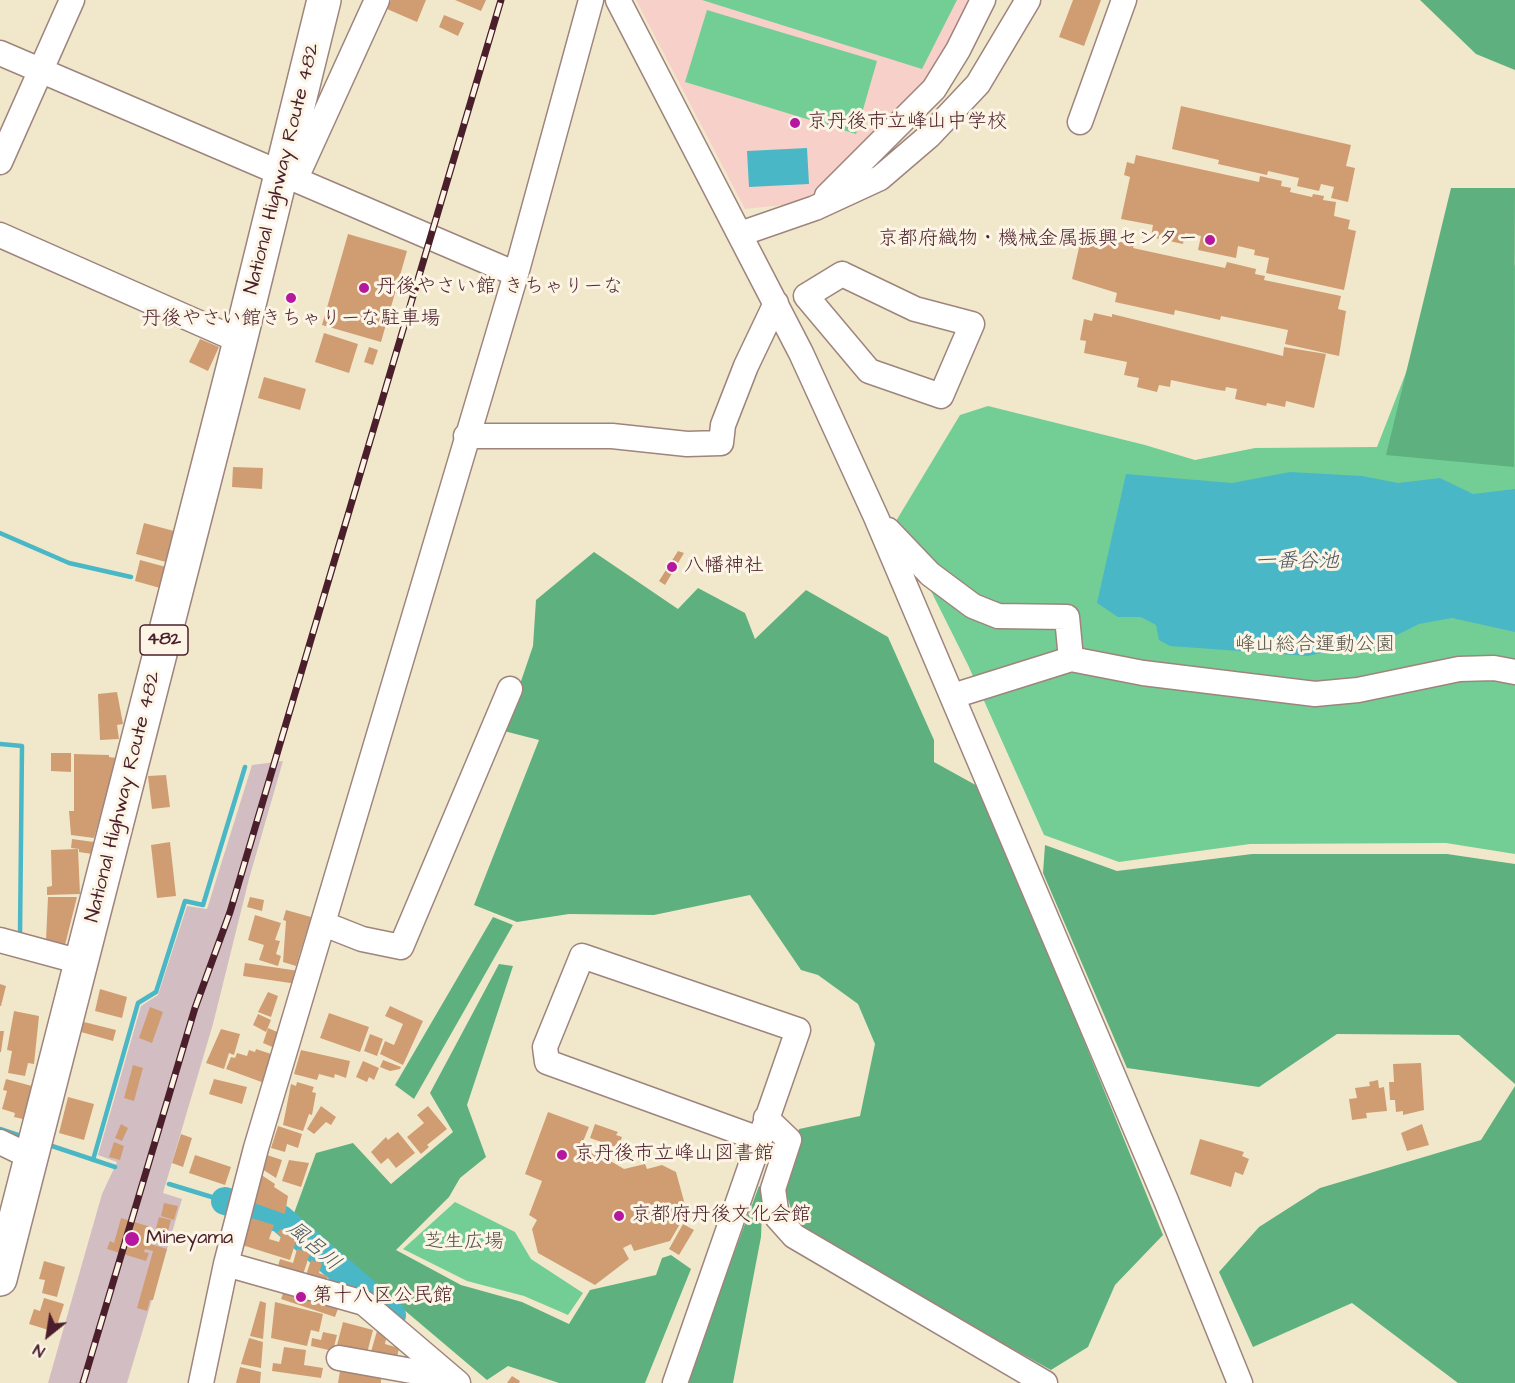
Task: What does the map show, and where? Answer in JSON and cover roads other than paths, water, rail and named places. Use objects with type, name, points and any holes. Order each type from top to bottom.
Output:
[{"type":"highway","name":"National Highway Route 482","points":[[0,1279],[240,341],[288,175],[324,0]]},
{"type":"street","points":[[0,162],[42,72],[72,0]]},
{"type":"street","points":[[288,175],[377,0]]},
{"type":"street","points":[[201,1383],[241,1204],[466,436],[516,274],[591,0]]},
{"type":"street","points":[[618,0],[801,353],[876,517],[1165,1198],[1240,1383]]},
{"type":"street","points":[[815,208],[934,89],[958,50],[983,0]]},
{"type":"street","points":[[740,234],[815,208],[880,178],[929,136],[978,84],[1028,0]]},
{"type":"street","points":[[1080,122],[1124,0]]},
{"type":"street","points":[[0,53],[516,274]]},
{"type":"street","points":[[0,235],[240,341]]},
{"type":"street","points":[[842,274],[915,309],[972,324],[941,396],[869,371],[830,324],[806,296],[842,274]]},
{"type":"street","points":[[466,436],[612,436],[687,444],[721,443],[723,425],[746,366],[776,303]]},
{"type":"street","points":[[801,353],[830,324]]},
{"type":"street","points":[[876,517],[930,574],[973,606],[998,616],[1067,617],[1071,659]]},
{"type":"street","points":[[953,696],[1071,659],[1165,676],[1315,694],[1358,690],[1459,669],[1494,668],[1515,672]]},
{"type":"street","points":[[324,924],[362,939],[402,947],[510,689]]},
{"type":"street","points":[[0,940],[81,962]]},
{"type":"street","points":[[675,1383],[763,1129],[798,1030],[582,956],[545,1047],[547,1062],[763,1129],[789,1140],[773,1189],[777,1217],[794,1236],[1045,1383]]},
{"type":"street","points":[[0,1142],[31,1157]]},
{"type":"street","points":[[226,1264],[364,1303],[456,1381]]},
{"type":"street","points":[[339,1358],[456,1381]]},
{"type":"water","points":[[807,148],[809,184],[749,187],[747,151]]},
{"type":"water","name":"一番谷池","points":[[1290,472],[1362,476],[1398,483],[1440,478],[1473,494],[1515,489],[1515,632],[1452,618],[1419,624],[1397,635],[1308,656],[1170,646],[1159,640],[1156,625],[1141,617],[1118,617],[1097,603],[1126,474],[1232,483]]},
{"type":"waterway","points":[[0,533],[69,563],[131,577]]},
{"type":"waterway","points":[[0,744],[22,746],[20,935]]},
{"type":"waterway","points":[[93,1160],[138,1003],[156,992],[185,901],[203,905],[245,767]]},
{"type":"waterway","points":[[0,1129],[24,1137]]},
{"type":"waterway","points":[[46,1144],[115,1167]]},
{"type":"waterway","points":[[169,1184],[225,1201]]},
{"type":"waterway","name":"風呂川","points":[[225,1201],[281,1219],[392,1315]]},
{"type":"railway","points":[[83,1383],[195,1008],[230,912],[501,0]]},
{"type":"place","name":"京丹後市立峰山中学校","points":[[795,123]]},
{"type":"place","name":"京都府織物・機械金属振興センター","points":[[1210,240]]},
{"type":"place","name":"丹後やさい館 きちゃりーな","points":[[364,288]]},
{"type":"place","name":"丹後やさい館きちゃりーな駐車場","points":[[291,298]]},
{"type":"place","name":"八幡神社","points":[[672,567]]},
{"type":"place","name":"京丹後市立峰山図書館","points":[[562,1155]]},
{"type":"place","name":"京都府丹後文化会館","points":[[619,1216]]},
{"type":"place","name":"Mineyama","points":[[132,1239]]},
{"type":"place","name":"第十八区公民館","points":[[301,1297]]},
{"type":"park label","name":"峰山総合運動公園","points":[[1315,646]]},
{"type":"park label","name":"芝生広場","points":[[464,1243]]}]
